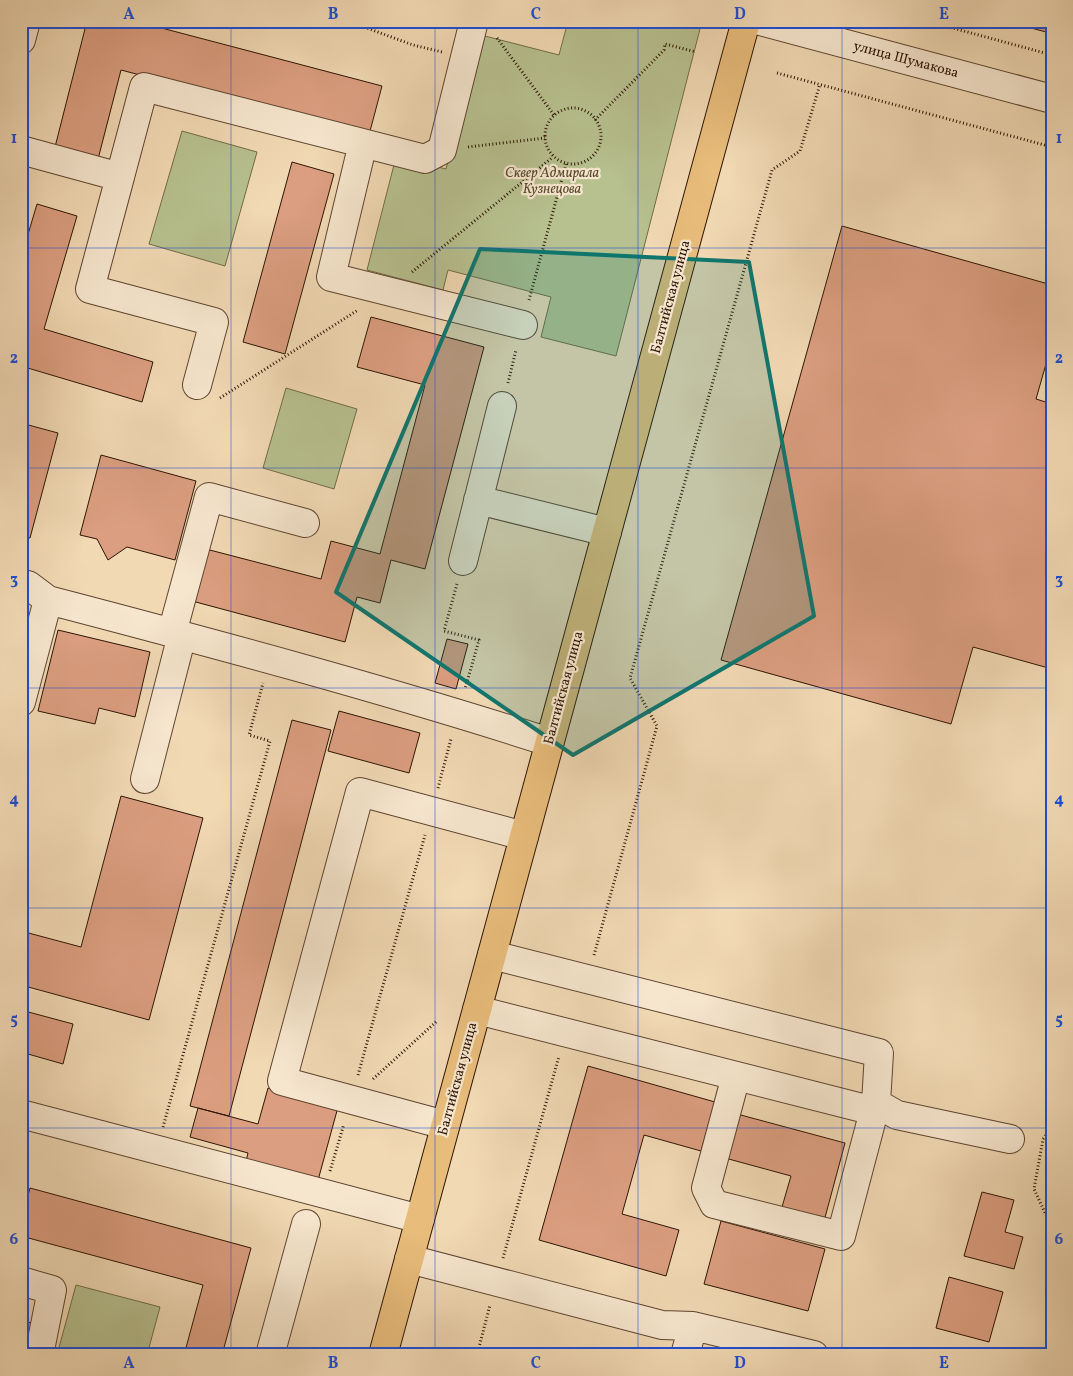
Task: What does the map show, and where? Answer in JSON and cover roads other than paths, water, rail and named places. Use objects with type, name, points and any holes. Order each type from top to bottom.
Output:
[{"type":"main road","name":"Балтийская улица","points":[[382,1355],[746,21]]},
{"type":"street","points":[[21,40],[26,21]]},
{"type":"street","name":"улица Шумакова","points":[[760,21],[1052,100]]},
{"type":"street","points":[[205,394],[214,322],[90,289],[144,87],[425,159],[442,150],[466,59],[485,29]]},
{"type":"street","points":[[363,143],[330,277],[523,325]]},
{"type":"street","points":[[21,150],[120,177]]},
{"type":"street","points":[[462,561],[502,406]]},
{"type":"street","points":[[145,778],[209,497],[305,523]]},
{"type":"street","points":[[478,500],[607,532]]},
{"type":"street","points":[[21,584],[28,585],[48,600],[270,659],[458,713],[550,742]]},
{"type":"street","points":[[21,702],[48,600]]},
{"type":"street","points":[[445,1125],[282,1081],[360,792],[524,836]]},
{"type":"street","points":[[492,955],[879,1053],[875,1107],[841,1236],[714,1204],[706,1188],[736,1076]]},
{"type":"street","points":[[477,1010],[736,1076],[875,1107],[897,1115],[1010,1139]]},
{"type":"street","points":[[21,1114],[420,1219]]},
{"type":"street","points":[[270,1355],[306,1224]]},
{"type":"street","points":[[409,1259],[662,1325],[692,1326],[814,1355]]},
{"type":"street","points":[[21,1281],[52,1290],[39,1355]]},
{"type":"street","points":[[685,1355],[692,1326]]},
{"type":"park label","name":"Сквер Адмирала Кузнецова","points":[[552,182]]}]
